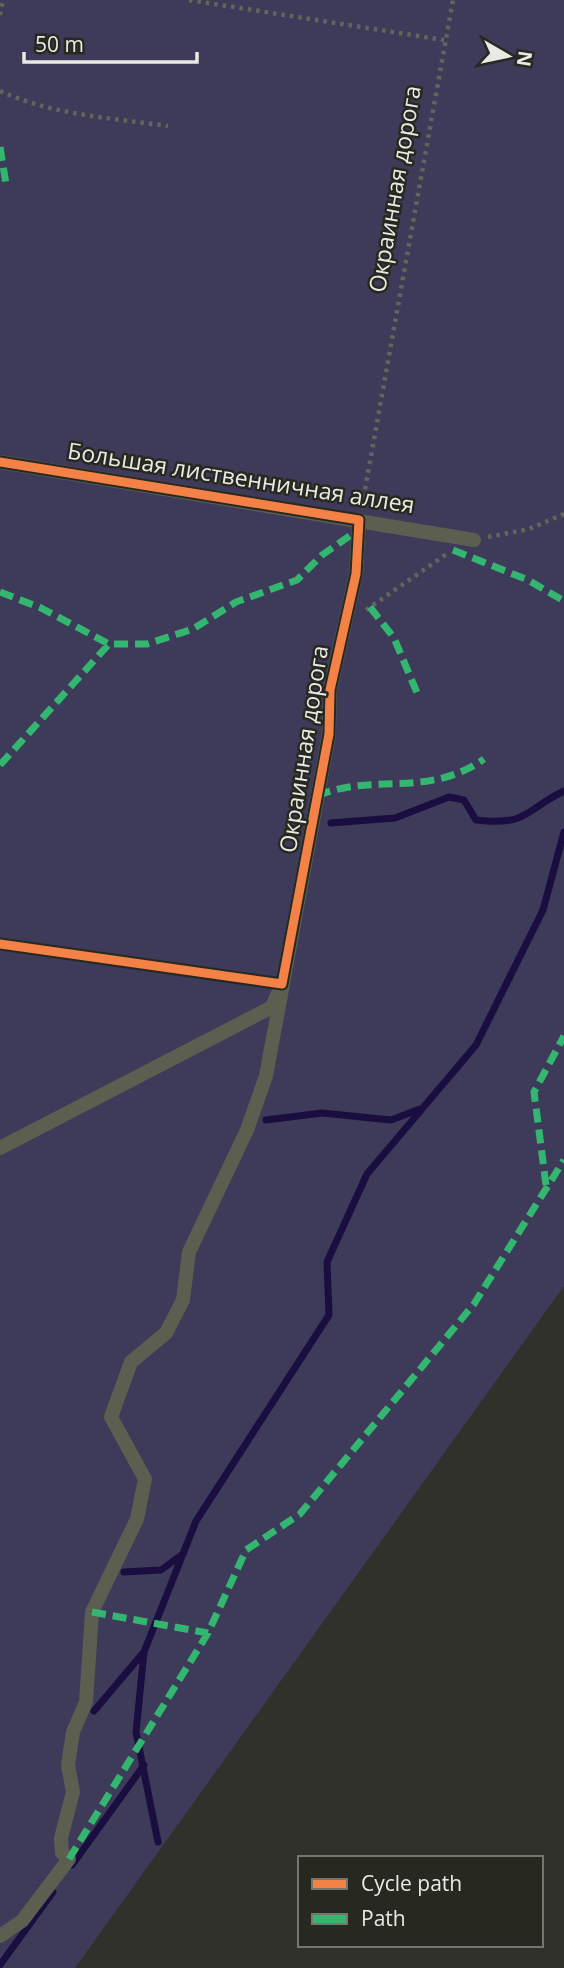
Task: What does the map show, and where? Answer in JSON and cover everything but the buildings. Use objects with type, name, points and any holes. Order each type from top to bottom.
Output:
[{"type":"lane","name":"Большая лиственничная аллея","points":[[0,462],[474,540]]},
{"type":"lane","name":"Окраинная дорога","points":[[0,1936],[22,1921],[69,1859],[62,1853],[61,1838],[73,1792],[68,1765],[73,1732],[86,1702],[92,1612],[137,1519],[145,1479],[111,1418],[131,1362],[166,1333],[183,1300],[189,1252],[247,1130],[266,1076],[329,734],[330,690],[356,574],[359,520]]},
{"type":"lane","points":[[0,1148],[272,1007],[282,984]]},
{"type":"path","points":[[0,15],[2,0]]},
{"type":"path","points":[[189,0],[444,40]]},
{"type":"path","points":[[0,92],[30,105],[55,111],[168,126]]},
{"type":"path","points":[[345,624],[453,550],[474,540],[529,529],[564,514]]},
{"type":"path","points":[[0,944],[282,984]]},
{"type":"shaded area","points":[[0,0],[564,0],[564,1286],[75,1968],[0,1968]]},
{"type":"waterway","points":[[331,823],[395,818],[449,797],[464,800],[476,820],[506,821],[524,815],[564,791]]},
{"type":"waterway","points":[[158,1842],[136,1732],[144,1652],[196,1521],[329,1315],[327,1262],[367,1174],[476,1045],[543,910],[564,832]]},
{"type":"waterway","points":[[266,1120],[322,1113],[391,1120],[420,1109]]},
{"type":"waterway","points":[[124,1572],[161,1570],[183,1554]]},
{"type":"waterway","points":[[94,1711],[143,1653]]},
{"type":"waterway","points":[[72,1865],[144,1765]]},
{"type":"waterway","points":[[0,1965],[53,1892]]},
{"type":"marked path","points":[[0,147],[6,184]]},
{"type":"marked path","points":[[0,592],[41,608],[109,644],[147,644],[193,629],[236,602],[297,580],[322,555],[358,530]]},
{"type":"marked path","points":[[453,550],[528,580],[564,601]]},
{"type":"marked path","points":[[370,607],[394,638],[418,695]]},
{"type":"marked path","points":[[0,765],[109,644]]},
{"type":"marked path","points":[[317,796],[358,786],[442,778],[463,771],[484,759]]},
{"type":"marked path","points":[[546,1185],[534,1092],[564,1036]]},
{"type":"marked path","points":[[69,1859],[208,1633],[246,1550],[300,1514],[474,1304],[564,1160]]},
{"type":"marked path","points":[[92,1612],[208,1633]]},
{"type":"cycle path","points":[[0,462],[359,520],[356,574],[330,690],[329,734],[282,984],[0,944]]}]
